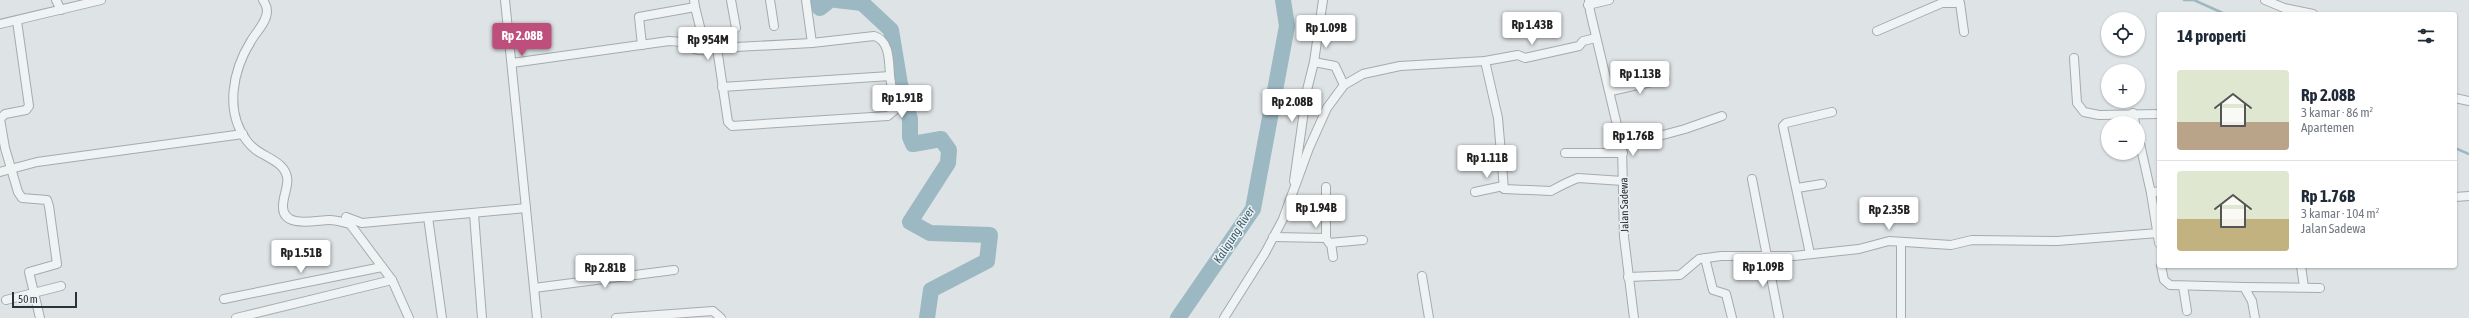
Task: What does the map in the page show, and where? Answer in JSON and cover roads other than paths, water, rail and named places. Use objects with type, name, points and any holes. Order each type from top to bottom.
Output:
[{"type":"street","points":[[56,0],[62,10]]},
{"type":"street","points":[[0,24],[101,0]]},
{"type":"street","points":[[263,0],[267,11],[265,19],[250,42],[234,80],[232,99],[237,121],[243,134],[254,149],[281,165],[285,171],[288,185],[283,207],[285,214],[292,220],[298,222],[330,220],[350,224],[392,280],[409,318]]},
{"type":"street","points":[[505,0],[537,318]]},
{"type":"street","points":[[731,0],[736,28]]},
{"type":"street","points":[[770,0],[774,26]]},
{"type":"street","points":[[806,0],[812,43]]},
{"type":"street","points":[[1294,188],[1294,171],[1307,90],[1314,62],[1323,0]]},
{"type":"street","points":[[1589,3],[1609,0]]},
{"type":"street","points":[[2265,0],[2284,8],[2303,12]]},
{"type":"street","points":[[1877,32],[1943,2],[1960,3],[1964,32]]},
{"type":"street","points":[[642,45],[639,17],[695,3],[700,31]]},
{"type":"street","name":"Jalan Sadewa","points":[[1589,3],[1592,39],[1611,92],[1619,151],[1618,181],[1628,277],[1634,318]]},
{"type":"street","points":[[17,21],[29,106],[26,110],[5,114],[1,117],[5,148],[18,192],[22,198],[42,198],[47,200],[49,206],[57,264],[29,272],[40,318]]},
{"type":"street","points":[[512,63],[675,41],[687,43],[696,52],[717,48],[812,43],[874,36],[880,38],[885,44],[895,110],[892,115],[736,127],[728,122],[717,48]]},
{"type":"street","points":[[1224,318],[1273,237],[1327,108],[1344,85],[1363,74],[1400,66],[1485,61],[1518,54],[1525,58],[1579,46],[1582,41],[1592,39]]},
{"type":"street","points":[[2074,58],[2077,103],[2080,109],[2094,115],[2133,113],[2157,114]]},
{"type":"street","points":[[1485,61],[1499,130],[1504,189],[1514,191],[1549,191],[1559,185],[1572,182],[1576,178],[1618,181]]},
{"type":"street","points":[[1314,62],[1335,66],[1344,85]]},
{"type":"street","points":[[722,87],[890,76]]},
{"type":"street","points":[[1611,92],[1665,79]]},
{"type":"street","points":[[2457,98],[2469,101]]},
{"type":"street","points":[[1810,254],[1797,188],[1782,126],[1786,123],[1832,112]]},
{"type":"street","points":[[1565,153],[1619,151],[1722,116]]},
{"type":"street","points":[[0,172],[37,162],[243,134]]},
{"type":"street","points":[[2143,160],[2157,228]]},
{"type":"street","points":[[1752,179],[1779,318]]},
{"type":"street","points":[[1797,188],[1822,184]]},
{"type":"street","points":[[1475,192],[1503,186]]},
{"type":"street","points":[[1326,187],[1328,241],[1333,257]]},
{"type":"street","points":[[2150,193],[2157,191]]},
{"type":"street","points":[[2457,197],[2469,196]]},
{"type":"street","points":[[346,217],[362,222],[428,216],[474,214],[526,208]]},
{"type":"street","points":[[474,214],[482,318]]},
{"type":"street","points":[[428,216],[442,318]]},
{"type":"street","points":[[1628,277],[1680,275],[1695,261],[1705,258],[1721,256],[1768,257],[1810,254],[1859,249],[1880,242],[1950,245],[1972,240],[2056,240],[2157,233]]},
{"type":"street","points":[[1273,237],[1328,241],[1363,240]]},
{"type":"street","points":[[1901,318],[1902,242]]},
{"type":"street","points":[[1705,258],[1713,290],[1726,294],[1732,318]]},
{"type":"street","points":[[224,300],[382,267]]},
{"type":"street","points":[[2161,268],[2163,278],[2166,284],[2183,286],[2320,288]]},
{"type":"street","points":[[2301,268],[2304,287]]},
{"type":"street","points":[[534,288],[674,270]]},
{"type":"street","points":[[1422,276],[1429,318]]},
{"type":"street","points":[[236,318],[392,280]]},
{"type":"street","points":[[6,300],[61,286]]},
{"type":"street","points":[[2183,286],[2187,311]]},
{"type":"street","points":[[2244,287],[2252,301],[2255,318]]},
{"type":"street","points":[[616,318],[714,311],[721,318]]},
{"type":"waterway","points":[[812,0],[820,8],[830,0]]},
{"type":"waterway","points":[[836,0],[862,3],[891,30],[900,84],[910,119],[910,137],[913,144],[941,139],[949,150],[948,163],[910,222],[930,233],[990,235],[987,261],[931,290],[927,318]]},
{"type":"waterway","name":"Kaligung River","points":[[1178,318],[1253,209],[1287,26],[1283,0]]},
{"type":"waterway","points":[[2184,0],[2194,0],[2221,12]]},
{"type":"waterway","points":[[2457,149],[2469,154]]}]
